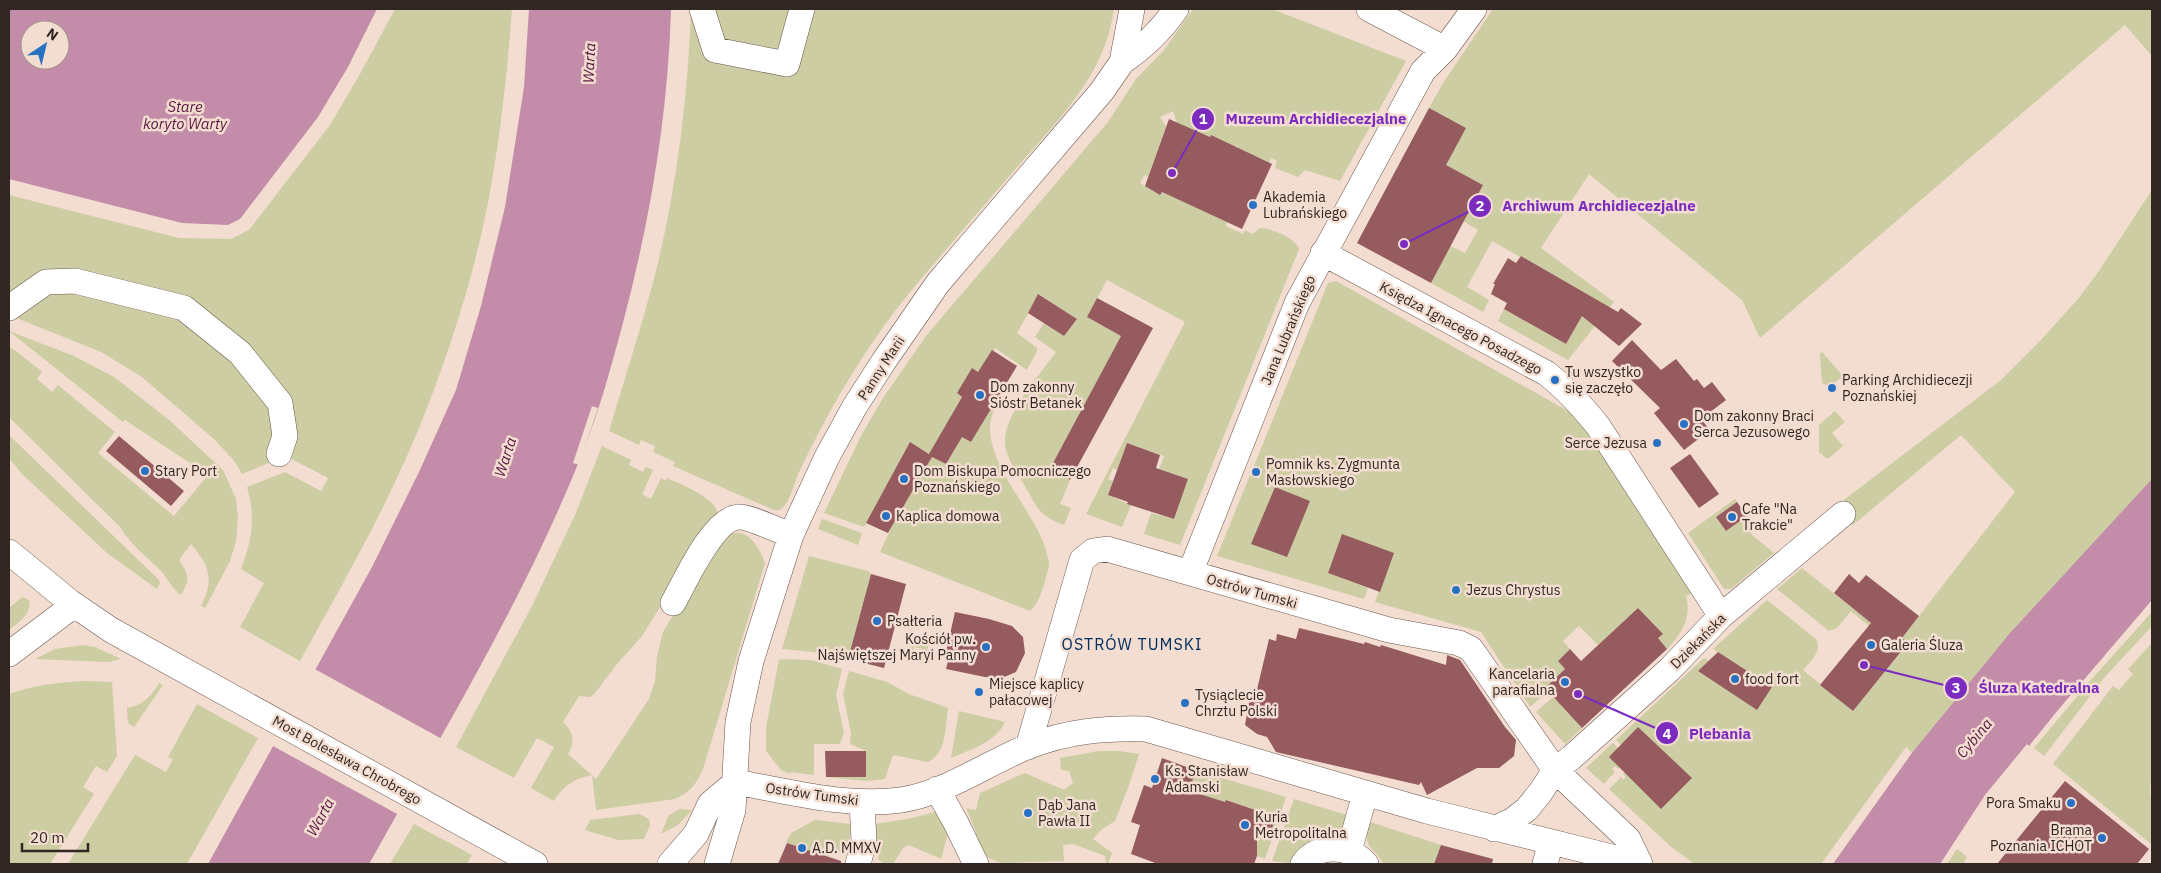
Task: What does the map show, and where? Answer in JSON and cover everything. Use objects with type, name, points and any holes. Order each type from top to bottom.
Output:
[{"type":"street","points":[[702,9],[714,50],[787,64],[802,9]]},
{"type":"street","name":"Panny Marii","points":[[716,864],[733,810],[738,722],[752,661],[791,535],[827,457],[855,406],[938,282],[1096,98],[1122,62],[1132,9]]},
{"type":"street","points":[[1122,62],[1141,49],[1162,29],[1176,9]]},
{"type":"street","points":[[1369,9],[1445,49]]},
{"type":"street","name":"Jana Lubrańskiego","points":[[1190,573],[1297,303],[1423,71],[1445,49],[1474,9]]},
{"type":"street","name":"Księdza Ignacego Posadzego","points":[[1323,253],[1546,373],[1563,386],[1579,402],[1598,426],[1721,616]]},
{"type":"street","points":[[9,308],[46,282],[75,281],[184,308],[240,353],[280,403],[285,436],[279,454]]},
{"type":"street","name":"Dziekańska","points":[[1555,770],[1669,670],[1721,616],[1844,514]]},
{"type":"street","points":[[673,603],[715,531],[728,520],[740,517],[791,535]]},
{"type":"street","name":"Ostrów Tumski","points":[[1028,747],[1082,560],[1093,551],[1107,549],[1389,630],[1459,643],[1465,646],[1478,658],[1555,770],[1628,839],[1640,864]]},
{"type":"street","name":"Most Bolesława Chrobrego","points":[[9,552],[74,605],[111,630],[529,861]]},
{"type":"street","points":[[9,654],[74,605]]},
{"type":"street","name":"Ostrów Tumski","points":[[736,782],[817,797],[862,802],[902,800],[937,789],[1028,747],[1076,732],[1109,728],[1146,729],[1365,794],[1494,829],[1548,853],[1640,864]]},
{"type":"street","points":[[1494,829],[1513,820],[1527,809],[1555,770]]},
{"type":"street","points":[[670,864],[696,834],[710,804],[736,782]]},
{"type":"street","points":[[937,789],[976,864]]},
{"type":"street","points":[[1303,864],[1319,851],[1334,849],[1357,858],[1365,794]]},
{"type":"street","points":[[858,864],[864,841],[862,802]]},
{"type":"green space","points":[[395,9],[512,9],[496,158],[482,232],[470,281],[447,353],[417,434],[353,565],[300,661],[240,627],[264,583],[241,569],[252,529],[250,498],[247,487],[285,472],[321,491],[328,478],[286,456],[242,474],[235,462],[215,440],[142,377],[101,352],[9,315],[9,195],[179,238],[231,239],[249,230],[330,125]]},
{"type":"green space","points":[[691,9],[1114,9],[1109,34],[1100,56],[1076,98],[923,276],[881,330],[832,408],[800,470],[790,497],[780,510],[774,510],[673,466],[675,462],[653,452],[655,446],[641,440],[639,445],[609,431],[651,291],[670,207],[684,108]]},
{"type":"green space","points":[[1193,9],[1272,9],[1406,61],[1340,181],[1305,170],[1298,177],[1275,168],[1277,161],[1271,158],[1269,163],[1237,149],[1238,146],[1234,147],[1211,135],[1210,137],[1177,123],[1173,111],[1160,117],[1166,127],[1148,177],[1144,175],[1140,183],[1160,195],[1162,192],[1227,222],[1226,226],[1243,234],[1245,230],[1253,234],[1260,228],[1270,230],[1282,234],[1293,241],[1299,249],[1180,545],[1144,534],[1151,513],[1174,519],[1188,479],[1159,469],[1164,456],[1127,443],[1117,470],[1113,468],[1108,479],[1113,481],[1108,495],[1131,505],[1122,527],[1086,514],[1185,322],[1107,280],[1087,317],[1121,336],[1053,463],[1070,480],[1060,504],[1071,508],[1064,525],[1044,515],[1036,506],[1012,465],[1005,441],[1010,419],[1024,395],[1056,352],[1035,337],[1044,323],[1064,336],[1077,319],[1039,294],[1017,333],[1037,348],[1027,370],[995,348],[978,372],[957,393],[962,397],[930,454],[910,443],[864,527],[824,513],[861,436],[883,398],[926,336],[1108,122],[1136,79],[1164,50]]},
{"type":"green space","points":[[1493,9],[2152,9],[2152,56],[2125,25],[1760,338],[1742,300],[1589,174],[1541,248],[1614,302],[1568,360],[1498,321],[1504,309],[1566,344],[1592,298],[1521,256],[1492,241],[1467,287],[1489,300],[1483,312],[1431,283],[1450,246],[1465,253],[1478,230],[1463,221],[1483,185],[1446,165],[1429,108],[1443,83]]},
{"type":"green space","points":[[2152,190],[2152,500],[1833,864],[1912,753],[1906,747],[1821,864],[1695,864],[1671,847],[1609,789],[1621,777],[1623,780],[1626,777],[1623,774],[1625,772],[1691,778],[1638,727],[1621,745],[1616,740],[1704,658],[1709,661],[1698,671],[1757,709],[1772,687],[1713,649],[1767,600],[1816,639],[1818,644],[1817,652],[1803,670],[1853,711],[1908,644],[1902,638],[2015,492],[1961,435],[1853,525],[1839,509],[1800,538],[1798,535],[2001,380],[2078,299],[2099,271]]},
{"type":"green space","points":[[1336,281],[1568,411],[1577,418],[1580,416],[1692,593],[1686,596],[1688,611],[1684,625],[1667,649],[1658,638],[1662,634],[1638,608],[1598,645],[1579,626],[1563,641],[1570,649],[1558,661],[1565,669],[1545,688],[1548,691],[1530,707],[1481,632],[1375,602],[1393,553],[1342,535],[1328,573],[1368,588],[1364,599],[1217,556],[1250,475],[1259,479],[1263,469],[1254,466],[1328,283]]},
{"type":"green space","points":[[9,331],[74,356],[114,377],[168,419],[223,470],[236,499],[238,518],[236,541],[230,561],[205,608],[201,606],[208,588],[208,573],[202,559],[191,544],[179,560],[185,569],[187,577],[186,585],[181,595],[161,571],[134,545],[120,527],[9,417],[9,347],[42,372],[37,379],[52,392],[58,385],[115,432],[98,453],[174,516],[208,475],[125,420],[123,422]]},
{"type":"green space","points":[[1822,352],[1843,376],[1830,387],[1822,383],[1820,354]]},
{"type":"green space","points":[[993,406],[995,408],[990,425],[992,443],[998,462],[1040,535],[1049,563],[1040,596],[1030,611],[880,552],[898,514],[932,457],[946,464],[962,437],[971,442]]},
{"type":"green space","points":[[1835,411],[1845,422],[1832,433],[1843,446],[1829,458],[1826,458],[1819,452],[1819,425]]},
{"type":"green space","points":[[9,435],[159,580],[160,583],[157,589],[107,553],[21,473],[9,458]]},
{"type":"green space","points":[[602,446],[631,460],[629,465],[643,472],[646,467],[653,470],[642,494],[651,499],[661,478],[666,481],[667,478],[704,497],[716,508],[718,514],[642,636],[595,693],[590,697],[579,696],[563,722],[569,729],[573,741],[568,754],[592,775],[570,784],[554,801],[531,788],[554,747],[537,738],[514,778],[456,747],[532,606],[575,515]]},
{"type":"green space","points":[[1735,499],[1737,502],[1716,517],[1726,531],[1747,516],[1751,534],[1774,553],[1731,589],[1724,589],[1688,533]]},
{"type":"green space","points":[[822,519],[862,533],[858,545],[818,529]]},
{"type":"green space","points":[[736,533],[744,534],[752,540],[765,563],[703,769],[698,779],[689,791],[675,799],[596,810],[592,775],[596,779],[649,699],[655,681],[657,657],[663,632],[719,538]]},
{"type":"green space","points":[[809,556],[868,571],[871,574],[848,659],[839,656],[838,659],[814,652],[782,649]]},
{"type":"green space","points":[[1802,568],[1871,623],[1869,626],[1851,611],[1837,628],[1829,631],[1777,589]]},
{"type":"green space","points":[[22,597],[29,600],[29,609],[27,614],[9,630],[9,608]]},
{"type":"green space","points":[[2152,612],[2152,626],[2104,678],[2044,756],[2034,748],[2090,681]]},
{"type":"green space","points":[[910,642],[928,646],[924,664],[921,663],[923,649],[914,647],[911,661],[907,660]]},
{"type":"green space","points":[[2152,643],[2152,769],[2150,791],[2152,845],[2053,764],[2113,686],[2119,690],[2133,674],[2128,669]]},
{"type":"green space","points":[[83,645],[95,647],[121,659],[108,662],[35,659],[55,649]]},
{"type":"green space","points":[[779,660],[811,660],[842,669],[836,695],[844,733],[840,744],[814,744],[814,775],[791,772],[790,774],[781,770],[766,751],[766,727]]},
{"type":"green space","points":[[849,671],[887,682],[909,694],[948,708],[944,739],[939,753],[928,762],[893,755],[885,779],[866,781],[826,777],[866,777],[866,751],[850,744],[851,733],[843,694]]},
{"type":"green space","points":[[86,681],[112,682],[117,756],[107,772],[96,766],[83,787],[94,794],[50,864],[9,864],[9,694],[47,684]]},
{"type":"green space","points":[[159,683],[163,685],[134,727],[128,723],[127,708],[138,705],[146,700]]},
{"type":"green space","points":[[1553,697],[1582,728],[1565,744],[1536,712]]},
{"type":"green space","points":[[197,704],[258,738],[187,864],[68,864],[135,755],[166,772],[173,759],[168,757]]},
{"type":"green space","points":[[959,711],[1005,722],[1001,729],[989,740],[951,758]]},
{"type":"green space","points":[[1613,743],[1618,748],[1620,767],[1618,769],[1615,766],[1612,769],[1615,772],[1604,784],[1586,768]]},
{"type":"green space","points":[[1099,751],[1139,754],[1115,821],[1102,829],[1093,839],[1112,853],[1108,864],[1106,864],[1105,856],[1073,844],[1063,845],[1064,861],[1002,863],[988,857],[971,837],[976,832],[966,808],[976,810],[980,793],[1025,773],[1064,790],[1073,783],[1069,771],[1061,770],[1060,758]]},
{"type":"green space","points":[[1195,770],[1286,797],[1265,859],[1257,856],[1255,849],[1260,833],[1269,836],[1275,817],[1227,800],[1225,803],[1190,792]]},
{"type":"green space","points":[[1294,799],[1347,815],[1343,830],[1338,837],[1293,857],[1289,863],[1272,861]]},
{"type":"green space","points":[[680,809],[692,810],[678,825],[661,834],[669,815]]},
{"type":"green space","points":[[939,811],[948,833],[941,859],[909,845],[903,848],[893,864],[885,864],[879,860],[875,824],[908,819]]},
{"type":"green space","points":[[639,814],[649,819],[650,825],[644,839],[618,840],[585,830],[590,820]]},
{"type":"green space","points":[[815,820],[851,824],[849,849],[831,854],[818,864],[812,864],[817,853],[786,843],[791,833]]},
{"type":"green space","points":[[1370,822],[1441,845],[1434,864],[1384,864],[1367,841]]},
{"type":"green space","points":[[414,824],[472,855],[467,864],[390,864]]},
{"type":"green space","points":[[1957,849],[1967,857],[1963,864],[1947,864]]},
{"type":"water","name":"Stare koryto Warty","points":[[9,9],[377,9],[348,67],[318,117],[240,219],[228,225],[182,223],[9,179]]},
{"type":"water","name":"Warta","points":[[529,9],[671,9],[662,128],[649,207],[623,323],[604,392],[590,433],[567,489],[516,599],[369,864],[208,864],[372,567],[419,472],[456,390],[481,306],[505,207],[524,87]]},
{"type":"water","name":"Cybina","points":[[2152,479],[2152,600],[2029,746],[2027,744],[1985,795],[1940,864],[1833,864],[1912,753],[2010,633]]},
{"type":"pier","points":[[592,406],[598,408],[579,465],[573,463]]},
{"type":"pier","points":[[313,668],[442,739],[399,815],[271,745]]},
{"type":"building","points":[[1429,108],[1466,128],[1446,165],[1483,185],[1431,283],[1357,243]]},
{"type":"building","points":[[1169,119],[1210,137],[1211,135],[1272,164],[1242,229],[1162,192],[1160,195],[1145,186]]},
{"type":"building","points":[[1521,256],[1618,312],[1621,308],[1642,324],[1619,346],[1582,316],[1566,344],[1504,309],[1507,303],[1491,294],[1495,284],[1493,284],[1508,258],[1516,263]]},
{"type":"building","points":[[1038,294],[1077,319],[1064,336],[1028,313]]},
{"type":"building","points":[[1097,298],[1153,328],[1070,480],[1053,463],[1121,336],[1087,317]]},
{"type":"building","points":[[1632,340],[1661,370],[1676,359],[1694,381],[1697,379],[1704,388],[1712,382],[1726,400],[1701,419],[1710,430],[1684,450],[1654,413],[1660,408],[1612,361]]},
{"type":"building","points":[[992,350],[1017,366],[971,442],[962,437],[946,464],[932,457],[888,533],[866,523],[910,442],[929,454],[962,397],[957,393],[972,368],[978,372]]},
{"type":"building","name":"Stary Port","points":[[119,436],[184,491],[171,506],[106,451]]},
{"type":"building","points":[[1127,443],[1160,455],[1156,468],[1188,479],[1174,519],[1127,504],[1128,502],[1108,495]]},
{"type":"building","points":[[1690,454],[1719,494],[1699,508],[1670,468]]},
{"type":"building","points":[[1275,487],[1310,501],[1287,557],[1251,544]]},
{"type":"building","name":"Cafe \"Na Trakcie\"","points":[[1737,502],[1747,516],[1726,531],[1716,517]]},
{"type":"building","points":[[1342,534],[1394,553],[1380,592],[1328,573]]},
{"type":"building","name":"Psałteria","points":[[871,574],[906,584],[884,668],[848,659]]},
{"type":"building","points":[[1849,574],[1859,583],[1866,575],[1919,616],[1902,638],[1908,643],[1853,711],[1820,685],[1871,623],[1834,593]]},
{"type":"building","points":[[1638,608],[1663,634],[1658,638],[1667,649],[1582,728],[1545,688],[1565,669],[1558,661],[1570,649],[1581,661]]},
{"type":"building","name":"Kościół pw. Najświętszej Maryi Panny","points":[[955,612],[1012,626],[1023,637],[1025,653],[1016,672],[1002,678],[985,677],[946,669],[950,653],[946,652]]},
{"type":"building","points":[[1299,628],[1364,644],[1365,642],[1380,647],[1381,645],[1446,665],[1447,655],[1460,660],[1505,727],[1516,740],[1514,756],[1499,768],[1477,768],[1427,795],[1421,782],[1419,785],[1276,752],[1267,737],[1257,734],[1245,725],[1250,697],[1255,698],[1269,639],[1276,641],[1277,634],[1296,639]]},
{"type":"building","name":"food fort","points":[[1718,652],[1772,687],[1757,710],[1698,671]]},
{"type":"building","points":[[1638,727],[1692,778],[1661,809],[1609,757]]},
{"type":"building","points":[[825,751],[866,751],[866,777],[826,777]]},
{"type":"building","points":[[1162,758],[1195,770],[1190,791],[1225,802],[1226,800],[1276,817],[1269,836],[1257,832],[1257,856],[1254,864],[1158,864],[1131,854],[1140,825],[1131,822],[1144,785],[1152,788]]},
{"type":"building","points":[[2065,781],[2149,849],[2137,864],[1997,864]]},
{"type":"building","points":[[787,843],[841,861],[841,864],[778,864]]},
{"type":"building","points":[[1441,845],[1493,859],[1492,864],[1434,864]]},
{"type":"place","name":"Muzeum Archidiecezjalne","points":[[1172,173]]},
{"type":"place","name":"Akademia Lubrańskiego","points":[[1253,205]]},
{"type":"place","name":"Archiwum Archidiecezjalne","points":[[1404,244]]},
{"type":"place","name":"Tu wszystko się zaczęło","points":[[1555,380]]},
{"type":"place","name":"Parking Archidiecezji Poznańskiej","points":[[1832,388]]},
{"type":"place","name":"Dom zakonny Sióstr Betanek","points":[[980,395]]},
{"type":"place","name":"Dom zakonny Braci Serca Jezusowego","points":[[1684,424]]},
{"type":"place","name":"Serce Jezusa","points":[[1657,443]]},
{"type":"place","name":"Stary Port","points":[[145,471]]},
{"type":"place","name":"Pomnik ks. Zygmunta Masłowskiego","points":[[1256,472]]},
{"type":"place","name":"Dom Biskupa Pomocniczego Poznańskiego","points":[[904,479]]},
{"type":"place","name":"Kaplica domowa","points":[[886,516]]},
{"type":"place","name":"Cafe \"Na Trakcie\"","points":[[1732,517]]},
{"type":"place","name":"Jezus Chrystus","points":[[1456,590]]},
{"type":"place","name":"Psałteria","points":[[877,621]]},
{"type":"place","name":"Galeria Śluza","points":[[1871,645]]},
{"type":"place","name":"Kościół pw. Najświętszej Maryi Panny","points":[[986,647]]},
{"type":"place","name":"Śluza Katedralna","points":[[1864,665]]},
{"type":"place","name":"food fort","points":[[1735,679]]},
{"type":"place","name":"Kancelaria parafialna","points":[[1565,682]]},
{"type":"place","name":"Miejsce kaplicy pałacowej","points":[[979,692]]},
{"type":"place","name":"Plebania","points":[[1578,694]]},
{"type":"place","name":"Tysiąclecie Chrztu Polski","points":[[1185,703]]},
{"type":"place","name":"Ks. Stanisław Adamski","points":[[1155,779]]},
{"type":"place","name":"Pora Smaku","points":[[2071,803]]},
{"type":"place","name":"Dąb Jana Pawła II","points":[[1028,813]]},
{"type":"place","name":"Kuria Metropolitalna","points":[[1245,825]]},
{"type":"place","name":"Brama Poznania ICHOT","points":[[2102,838]]},
{"type":"place","name":"A.D. MMXV","points":[[802,848]]},
{"type":"district","name":"OSTRÓW TUMSKI","points":[[1132,644]]}]
